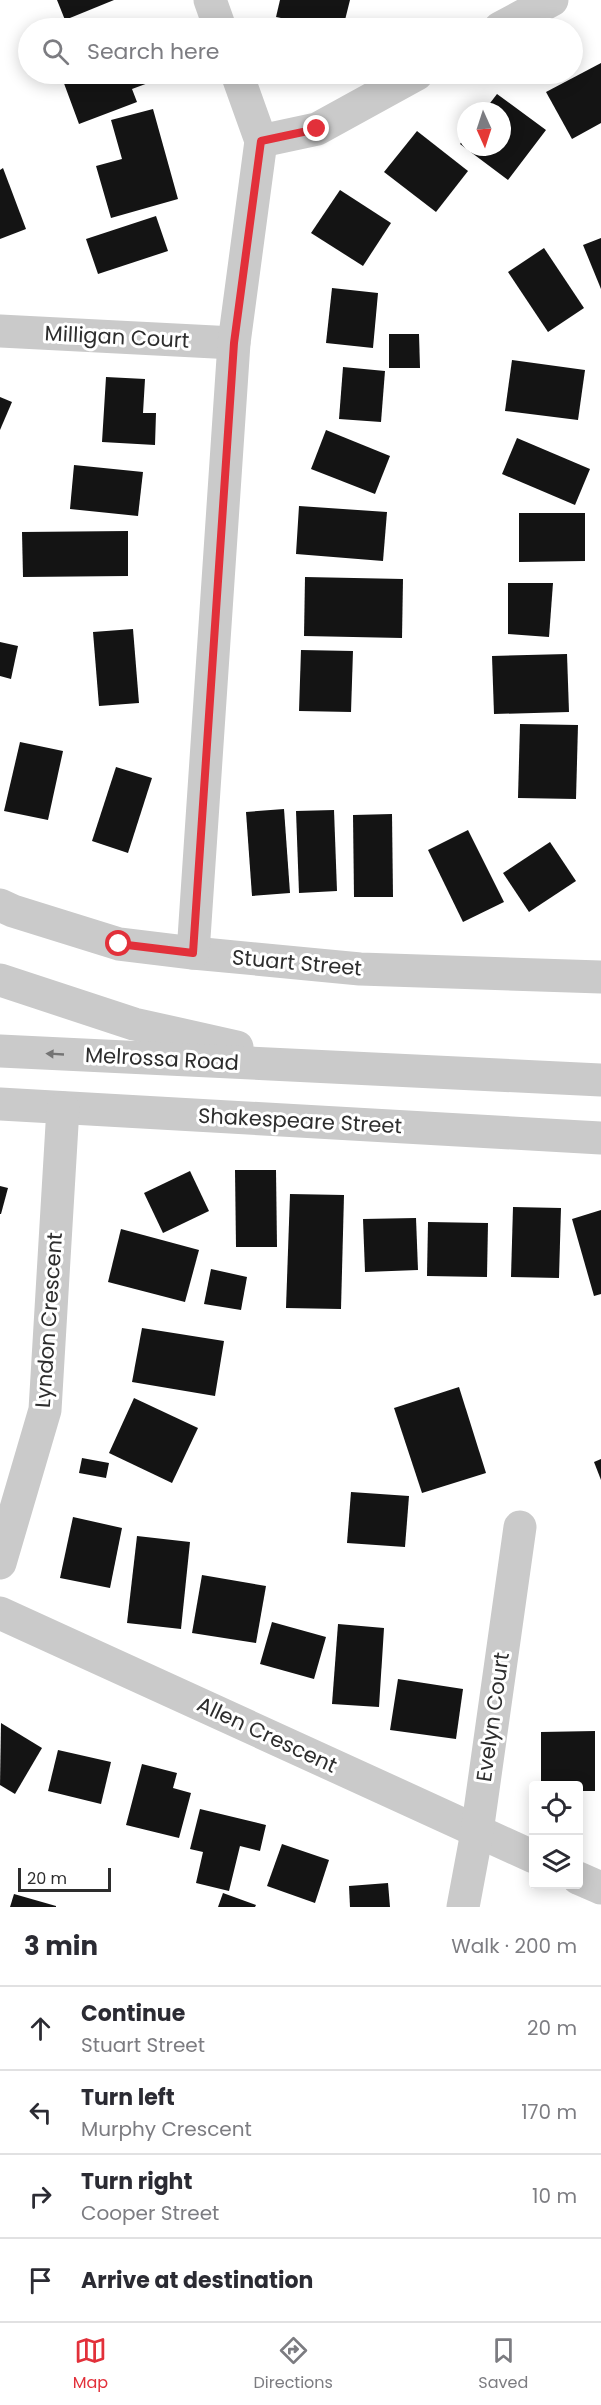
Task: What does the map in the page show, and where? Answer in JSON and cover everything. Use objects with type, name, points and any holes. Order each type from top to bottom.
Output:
[{"type":"street","points":[[210,0],[216,18]]},
{"type":"street","points":[[519,18],[552,0]]},
{"type":"street","points":[[193,953],[234,343],[261,141],[241,84]]},
{"type":"street","points":[[261,141],[317,129],[399,84]]},
{"type":"street","name":"Milligan Court","points":[[0,331],[234,343]]},
{"type":"street","name":"Stuart Street","points":[[0,905],[119,944],[193,953],[360,969],[601,977]]},
{"type":"street","points":[[0,980],[134,1024],[324,1067],[601,1080]]},
{"type":"street","name":"Melrossa Road","points":[[0,1051],[324,1067]]},
{"type":"street","name":"Shakespeare Street","points":[[0,1104],[601,1138]]},
{"type":"street","name":"Lyndon Crescent","points":[[0,1563],[45,1410],[63,1108]]},
{"type":"street","name":"Evelyn Court","points":[[463,1907],[477,1832],[520,1527]]},
{"type":"street","name":"Allen Crescent","points":[[0,1613],[529,1855]]},
{"type":"street","points":[[583,1880],[601,1888]]},
{"type":"building","points":[[57,0],[114,0],[70,18],[64,18]]},
{"type":"building","points":[[280,0],[350,0],[346,18],[276,17]]},
{"type":"building","points":[[601,63],[601,123],[572,139],[546,92],[561,84],[583,84],[583,72]]},
{"type":"building","points":[[64,84],[146,84],[132,89],[137,102],[79,124]]},
{"type":"building","points":[[497,94],[508,102],[491,102]]},
{"type":"building","points":[[511,104],[546,130],[508,180],[476,156],[511,156]]},
{"type":"building","points":[[153,109],[178,199],[111,218],[96,166],[122,159],[111,120]]},
{"type":"building","points":[[417,131],[468,171],[436,212],[384,172]]},
{"type":"building","points":[[3,168],[26,229],[0,239],[0,170]]},
{"type":"building","points":[[340,190],[391,223],[363,266],[311,233]]},
{"type":"building","points":[[156,216],[168,251],[98,274],[86,239]]},
{"type":"building","points":[[601,238],[601,289],[583,245]]},
{"type":"building","points":[[544,248],[584,308],[548,332],[508,272]]},
{"type":"building","points":[[332,288],[378,293],[373,348],[326,343]]},
{"type":"building","points":[[389,334],[419,334],[420,368],[389,368]]},
{"type":"building","points":[[512,360],[585,370],[578,420],[505,411]]},
{"type":"building","points":[[343,367],[385,371],[381,422],[339,419]]},
{"type":"building","points":[[106,377],[145,379],[143,413],[156,413],[155,445],[102,442]]},
{"type":"building","points":[[0,397],[12,402],[0,430]]},
{"type":"building","points":[[326,430],[390,456],[375,494],[311,469]]},
{"type":"building","points":[[517,438],[590,469],[575,505],[502,474]]},
{"type":"building","points":[[74,465],[143,472],[138,516],[70,509]]},
{"type":"building","points":[[299,506],[387,512],[383,561],[296,554]]},
{"type":"building","points":[[519,513],[585,513],[585,561],[519,562]]},
{"type":"building","points":[[128,531],[128,576],[23,577],[22,532]]},
{"type":"building","points":[[305,577],[403,579],[402,638],[304,636]]},
{"type":"building","points":[[508,583],[553,583],[549,637],[508,634]]},
{"type":"building","points":[[133,629],[139,703],[99,706],[93,632]]},
{"type":"building","points":[[0,642],[18,646],[11,679],[0,676]]},
{"type":"building","points":[[301,650],[353,651],[351,712],[299,711]]},
{"type":"building","points":[[567,654],[569,712],[494,714],[492,656]]},
{"type":"building","points":[[520,724],[578,725],[576,799],[518,798]]},
{"type":"building","points":[[20,742],[63,751],[48,820],[4,811]]},
{"type":"building","points":[[116,767],[152,778],[128,853],[92,841]]},
{"type":"building","points":[[284,809],[290,893],[252,896],[246,812]]},
{"type":"building","points":[[334,810],[337,891],[299,893],[296,811]]},
{"type":"building","points":[[392,814],[393,897],[354,897],[353,815]]},
{"type":"building","points":[[468,830],[504,902],[463,922],[428,850]]},
{"type":"building","points":[[550,842],[576,881],[529,912],[503,873]]},
{"type":"building","points":[[235,1170],[276,1170],[277,1247],[236,1247]]},
{"type":"building","points":[[190,1171],[209,1211],[163,1233],[144,1193]]},
{"type":"building","points":[[0,1186],[8,1188],[1,1214],[0,1214]]},
{"type":"building","points":[[290,1194],[344,1195],[341,1309],[286,1308]]},
{"type":"building","points":[[513,1207],[561,1208],[559,1278],[511,1277]]},
{"type":"building","points":[[601,1210],[601,1294],[594,1296],[572,1219]]},
{"type":"building","points":[[416,1218],[418,1270],[365,1272],[363,1219]]},
{"type":"building","points":[[428,1222],[488,1223],[487,1277],[427,1276]]},
{"type":"building","points":[[121,1229],[199,1250],[185,1302],[108,1282]]},
{"type":"building","points":[[211,1269],[247,1277],[241,1310],[204,1304]]},
{"type":"building","points":[[142,1328],[224,1341],[215,1396],[132,1382]]},
{"type":"building","points":[[459,1387],[486,1473],[422,1493],[394,1408]]},
{"type":"building","points":[[134,1398],[198,1428],[172,1483],[109,1453]]},
{"type":"building","points":[[82,1458],[109,1463],[106,1478],[79,1473]]},
{"type":"building","points":[[601,1459],[601,1480],[594,1462]]},
{"type":"building","points":[[351,1492],[409,1496],[405,1547],[347,1543]]},
{"type":"building","points":[[73,1517],[122,1528],[110,1588],[60,1578]]},
{"type":"building","points":[[137,1536],[190,1542],[181,1629],[127,1623]]},
{"type":"building","points":[[202,1575],[266,1586],[256,1643],[192,1633]]},
{"type":"building","points":[[272,1622],[326,1637],[314,1679],[260,1664]]},
{"type":"building","points":[[338,1624],[384,1628],[379,1707],[332,1704]]},
{"type":"building","points":[[398,1679],[463,1689],[456,1739],[390,1730]]},
{"type":"building","points":[[1,1723],[42,1748],[15,1794],[0,1785]]},
{"type":"building","points":[[595,1731],[595,1791],[583,1791],[583,1781],[541,1781],[541,1732]]},
{"type":"building","points":[[58,1750],[111,1762],[101,1804],[48,1791]]},
{"type":"building","points":[[142,1764],[177,1773],[173,1788],[191,1793],[179,1838],[126,1825]]},
{"type":"building","points":[[200,1809],[266,1825],[260,1851],[240,1846],[229,1891],[196,1883],[203,1852],[190,1849]]},
{"type":"building","points":[[282,1844],[329,1860],[315,1903],[267,1886]]},
{"type":"building","points":[[388,1883],[390,1907],[350,1907],[349,1886]]},
{"type":"building","points":[[223,1893],[256,1905],[255,1907],[218,1907]]},
{"type":"building","points":[[14,1894],[56,1906],[56,1907],[10,1907]]},
{"type":"route","points":[[119,944],[193,953],[234,343],[261,141],[317,129]]}]
